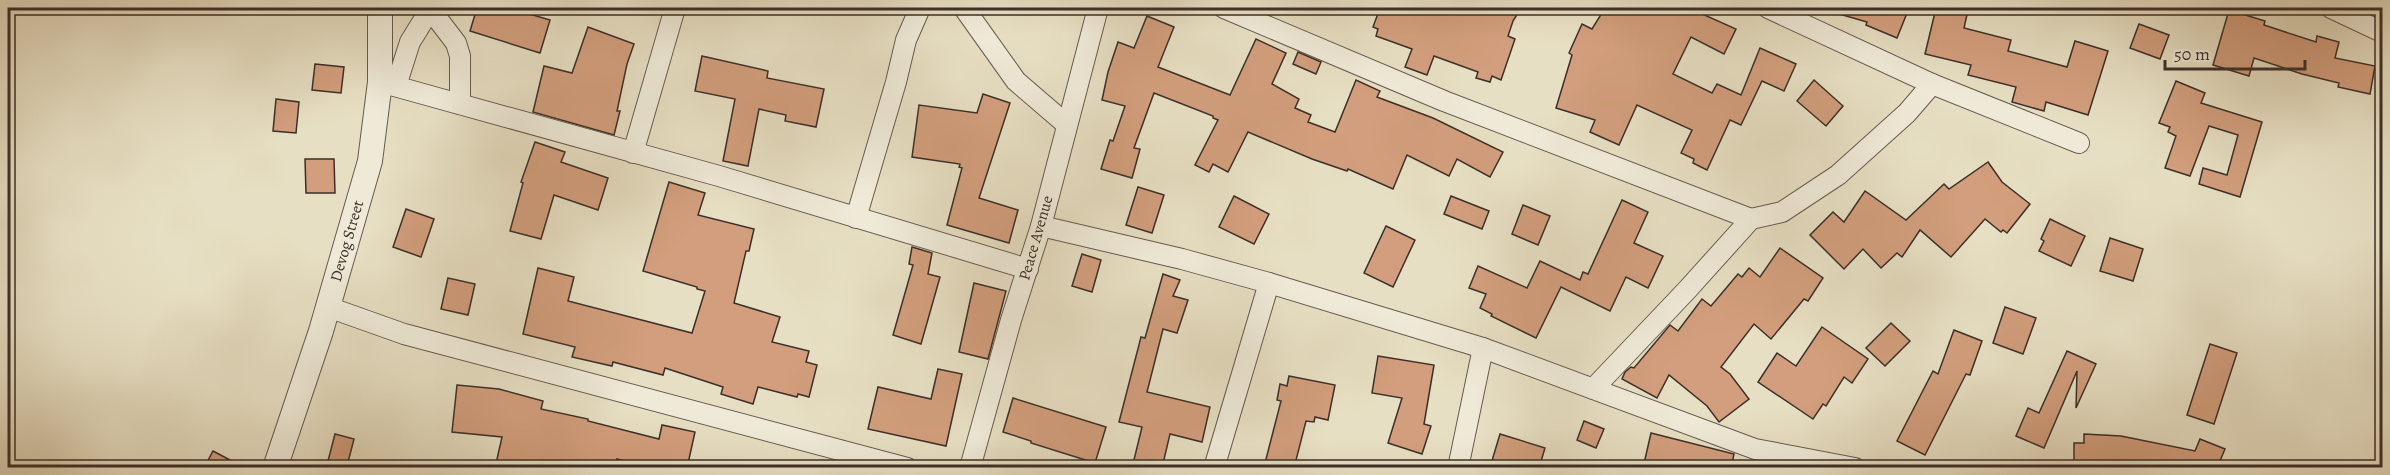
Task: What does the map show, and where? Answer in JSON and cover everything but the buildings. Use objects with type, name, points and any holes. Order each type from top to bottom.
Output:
[{"type":"street","name":"Devog Street","points":[[275,468],[328,307],[370,161],[388,84],[380,8]]},
{"type":"street","points":[[460,104],[460,56],[456,43],[430,8],[388,84],[1028,269]]},
{"type":"street","points":[[633,153],[675,8]]},
{"type":"street","points":[[856,218],[906,40],[920,8]]},
{"type":"street","points":[[964,8],[1016,81],[1066,124]]},
{"type":"street","name":"Peace Avenue","points":[[970,468],[1011,320],[1041,226],[1098,8]]},
{"type":"street","points":[[1224,8],[1444,100],[1751,219],[1782,212],[1838,175],[1907,113],[1932,84]]},
{"type":"street","points":[[1768,8],[1932,84],[2079,143]]},
{"type":"street","points":[[2331,8],[2382,32]]},
{"type":"street","points":[[1593,389],[1751,219]]},
{"type":"street","points":[[1041,226],[1182,259],[1269,283],[1483,348],[1593,389],[1753,458],[1855,468]]},
{"type":"street","points":[[1214,468],[1269,283]]},
{"type":"street","points":[[328,307],[404,334],[907,468]]},
{"type":"street","points":[[1458,468],[1483,348]]}]
